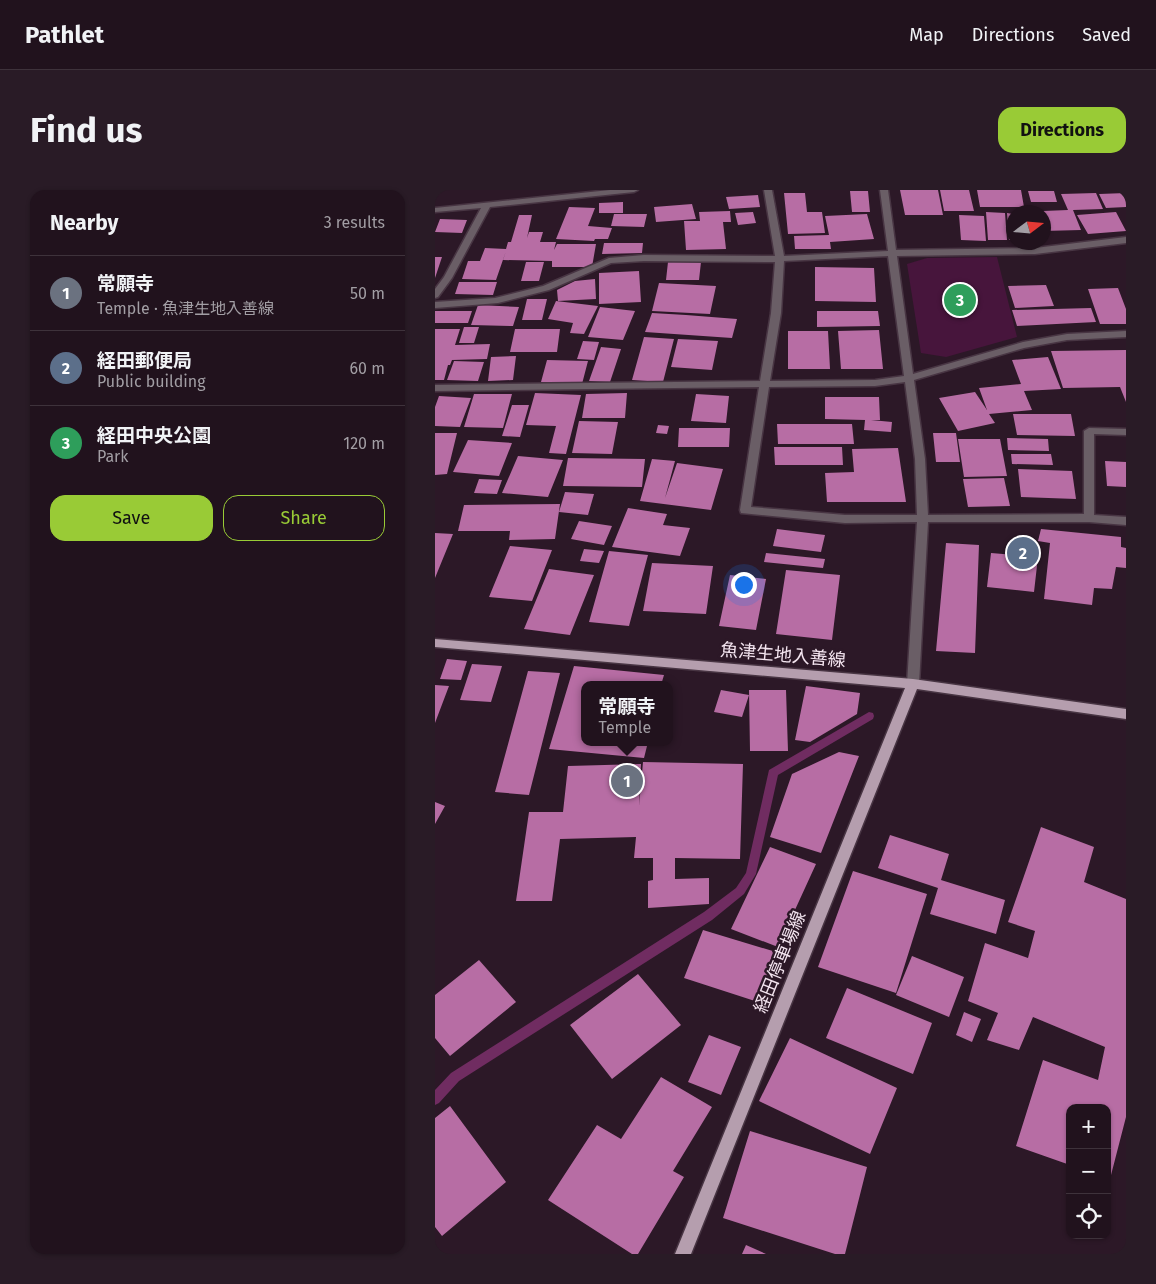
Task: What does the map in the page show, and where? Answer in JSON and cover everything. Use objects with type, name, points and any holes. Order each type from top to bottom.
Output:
[{"type":"main road","name":"魚津生地入善線","points":[[435,643],[913,684],[1126,714]]},
{"type":"main road","name":"経田停車場線","points":[[683,1254],[913,684]]},
{"type":"street","points":[[435,210],[634,190]]},
{"type":"street","points":[[768,190],[780,259],[776,313],[745,510],[845,519],[1089,518],[1126,521]]},
{"type":"street","points":[[884,190],[894,253],[920,459],[923,520],[913,684]]},
{"type":"street","points":[[435,295],[448,278],[486,206]]},
{"type":"street","points":[[435,305],[495,301],[546,288],[609,261],[644,258],[780,259],[894,253],[1035,251],[1126,240]]},
{"type":"street","points":[[435,388],[875,383],[909,378],[1023,345],[1067,337],[1126,334]]},
{"type":"street","points":[[1089,518],[1089,431],[1126,432]]},
{"type":"shaded area","points":[[997,257],[1017,337],[946,357],[921,353],[907,264],[927,258]]},
{"type":"building","points":[[900,190],[938,190],[943,215],[905,215]]},
{"type":"building","points":[[940,190],[969,190],[974,211],[944,211]]},
{"type":"building","points":[[977,190],[1021,190],[1024,205],[980,207]]},
{"type":"building","points":[[850,191],[868,191],[870,212],[852,212]]},
{"type":"building","points":[[1028,191],[1054,191],[1057,202],[1031,202]]},
{"type":"building","points":[[784,193],[805,193],[807,212],[822,212],[825,233],[788,234]]},
{"type":"building","points":[[1096,193],[1103,209],[1073,210],[1081,230],[1051,231],[1051,211],[1068,210],[1061,194]]},
{"type":"building","points":[[1126,193],[1126,207],[1106,208],[1099,194]]},
{"type":"building","points":[[758,195],[760,207],[729,209],[726,197]]},
{"type":"building","points":[[623,202],[623,213],[599,213],[599,203]]},
{"type":"building","points":[[692,204],[696,219],[656,222],[654,207]]},
{"type":"building","points":[[569,207],[595,208],[588,226],[612,228],[608,239],[595,239],[594,241],[556,239]]},
{"type":"building","points":[[730,211],[731,222],[723,222],[726,249],[686,250],[684,221],[700,221],[699,212]]},
{"type":"building","points":[[753,212],[756,223],[738,225],[735,213]]},
{"type":"building","points":[[986,212],[1005,213],[1006,240],[988,240]]},
{"type":"building","points":[[1116,212],[1126,231],[1088,234],[1077,215]]},
{"type":"building","points":[[614,214],[647,214],[644,227],[611,226]]},
{"type":"building","points":[[867,214],[874,239],[830,242],[831,249],[795,249],[794,236],[829,235],[825,216]]},
{"type":"building","points":[[519,215],[532,215],[527,238],[529,232],[543,232],[540,242],[556,242],[554,250],[557,244],[596,244],[592,267],[552,267],[552,261],[503,260],[506,251],[496,280],[462,279],[468,261],[480,261],[485,248],[506,249],[508,242],[511,242]]},
{"type":"building","points":[[959,215],[984,216],[986,241],[961,240]]},
{"type":"building","points":[[440,219],[467,220],[462,233],[435,232]]},
{"type":"building","points":[[604,243],[643,243],[642,253],[602,254]]},
{"type":"building","points":[[435,257],[442,257],[435,278]]},
{"type":"building","points":[[526,262],[544,262],[539,281],[521,281]]},
{"type":"building","points":[[668,262],[701,262],[699,280],[666,280]]},
{"type":"building","points":[[815,267],[874,268],[876,302],[815,301]]},
{"type":"building","points":[[639,271],[641,302],[599,304],[599,273]]},
{"type":"building","points":[[595,279],[596,299],[558,301],[557,290],[575,281]]},
{"type":"building","points":[[459,282],[497,282],[493,295],[455,294]]},
{"type":"building","points":[[659,283],[716,286],[710,314],[652,311]]},
{"type":"building","points":[[1046,285],[1054,306],[1015,308],[1008,286]]},
{"type":"building","points":[[1118,288],[1126,309],[1126,324],[1100,324],[1088,289]]},
{"type":"building","points":[[527,299],[547,299],[542,320],[522,320]]},
{"type":"building","points":[[556,301],[598,306],[584,334],[570,333],[573,323],[548,319]]},
{"type":"building","points":[[478,305],[519,307],[513,326],[471,325]]},
{"type":"building","points":[[600,307],[635,311],[623,340],[588,337]]},
{"type":"building","points":[[1091,308],[1096,322],[1017,326],[1012,310]]},
{"type":"building","points":[[435,311],[472,311],[468,323],[435,323]]},
{"type":"building","points":[[817,311],[878,311],[880,326],[817,327]]},
{"type":"building","points":[[652,313],[737,319],[732,338],[645,332]]},
{"type":"building","points":[[464,327],[479,327],[474,343],[459,343]]},
{"type":"building","points":[[435,329],[460,329],[455,345],[490,344],[487,359],[452,360],[450,365],[448,365],[444,380],[435,380]]},
{"type":"building","points":[[515,329],[560,329],[557,352],[510,352]]},
{"type":"building","points":[[879,330],[883,369],[841,369],[838,331]]},
{"type":"building","points":[[788,331],[828,331],[830,369],[788,369]]},
{"type":"building","points":[[644,337],[674,339],[663,382],[632,380]]},
{"type":"building","points":[[678,339],[718,341],[712,370],[671,367]]},
{"type":"building","points":[[583,341],[599,342],[594,360],[577,359]]},
{"type":"building","points":[[601,347],[621,349],[610,382],[589,381]]},
{"type":"building","points":[[1126,350],[1126,402],[1120,387],[1063,388],[1051,351]]},
{"type":"building","points":[[516,356],[513,380],[488,381],[491,357]]},
{"type":"building","points":[[1048,357],[1061,389],[1024,391],[1032,410],[989,414],[995,423],[958,431],[939,398],[975,392],[987,410],[979,388],[1021,384],[1012,360]]},
{"type":"building","points":[[547,360],[588,361],[582,384],[541,382]]},
{"type":"building","points":[[454,361],[484,362],[478,381],[447,380]]},
{"type":"building","points":[[535,393],[581,395],[566,454],[549,453],[556,426],[526,425]]},
{"type":"building","points":[[627,393],[625,418],[582,418],[586,394]]},
{"type":"building","points":[[474,394],[512,394],[503,428],[464,427]]},
{"type":"building","points":[[696,394],[729,396],[726,423],[691,421]]},
{"type":"building","points":[[439,396],[471,398],[460,427],[435,426],[435,407]]},
{"type":"building","points":[[825,397],[879,397],[880,420],[871,420],[892,422],[891,432],[864,430],[865,420],[825,419]]},
{"type":"building","points":[[512,405],[529,405],[520,437],[502,436]]},
{"type":"building","points":[[1013,414],[1071,414],[1075,436],[1017,435]]},
{"type":"building","points":[[579,421],[618,422],[612,454],[572,453]]},
{"type":"building","points":[[777,424],[852,424],[854,444],[778,444]]},
{"type":"building","points":[[658,425],[669,426],[667,434],[656,433]]},
{"type":"building","points":[[679,428],[730,428],[729,447],[678,447]]},
{"type":"building","points":[[435,433],[457,433],[447,474],[435,475]]},
{"type":"building","points":[[933,433],[956,433],[960,462],[936,462]]},
{"type":"building","points":[[1007,438],[1048,439],[1049,451],[1008,450]]},
{"type":"building","points":[[958,439],[1000,439],[1007,476],[964,477]]},
{"type":"building","points":[[468,440],[512,443],[499,476],[453,472]]},
{"type":"building","points":[[774,447],[842,447],[843,465],[775,465]]},
{"type":"building","points":[[898,448],[906,502],[827,502],[825,473],[854,472],[852,449]]},
{"type":"building","points":[[1011,454],[1051,454],[1053,465],[1012,464]]},
{"type":"building","points":[[518,456],[563,460],[548,497],[502,493]]},
{"type":"building","points":[[568,458],[645,459],[642,487],[563,486]]},
{"type":"building","points":[[652,459],[675,461],[665,498],[677,463],[723,469],[711,510],[640,501]]},
{"type":"building","points":[[1105,461],[1126,462],[1126,487],[1107,486]]},
{"type":"building","points":[[1018,469],[1072,471],[1076,499],[1021,497]]},
{"type":"building","points":[[1004,478],[1010,506],[968,507],[963,479]]},
{"type":"building","points":[[479,479],[502,480],[497,494],[474,493]]},
{"type":"building","points":[[565,492],[594,494],[588,515],[559,512]]},
{"type":"building","points":[[560,504],[555,539],[509,540],[510,531],[458,531],[464,505]]},
{"type":"building","points":[[628,508],[667,514],[663,525],[690,528],[680,556],[612,547]]},
{"type":"building","points":[[579,521],[612,526],[604,545],[571,539]]},
{"type":"building","points":[[777,529],[825,535],[821,552],[773,546]]},
{"type":"building","points":[[1041,529],[1121,537],[1121,547],[1126,548],[1126,568],[1116,567],[1112,589],[1094,588],[1092,605],[1044,599],[1050,543],[1038,541]]},
{"type":"building","points":[[435,533],[453,534],[435,578]]},
{"type":"building","points":[[946,543],[979,545],[975,653],[936,651]]},
{"type":"building","points":[[510,546],[552,550],[532,601],[489,597]]},
{"type":"building","points":[[584,549],[604,551],[599,563],[580,561]]},
{"type":"building","points":[[609,551],[648,555],[629,626],[589,622]]},
{"type":"building","points":[[766,553],[825,559],[823,568],[764,562]]},
{"type":"building","points":[[991,553],[1038,557],[1034,592],[987,587]]},
{"type":"building","points":[[652,563],[713,566],[706,614],[643,611]]},
{"type":"building","points":[[549,569],[594,575],[570,635],[524,629]]},
{"type":"building","points":[[786,570],[840,575],[832,640],[776,634]]},
{"type":"building","points":[[730,575],[766,579],[756,630],[719,626]]},
{"type":"building","points":[[447,659],[467,661],[461,680],[440,679]]},
{"type":"building","points":[[472,664],[502,666],[491,702],[460,700]]},
{"type":"building","points":[[574,666],[664,675],[662,681],[581,681],[581,746],[647,746],[644,758],[549,749]]},
{"type":"building","points":[[528,671],[560,673],[529,795],[495,792]]},
{"type":"building","points":[[435,685],[449,686],[435,723]]},
{"type":"building","points":[[806,686],[860,693],[857,714],[810,742],[795,740]]},
{"type":"building","points":[[721,690],[749,695],[742,717],[714,712]]},
{"type":"building","points":[[749,690],[786,690],[788,751],[750,751]]},
{"type":"building","points":[[839,752],[859,756],[821,853],[770,837],[792,774]]},
{"type":"building","points":[[643,762],[743,764],[740,859],[675,858],[675,879],[709,878],[709,904],[648,908],[648,881],[653,880],[653,858],[634,858],[636,837],[560,839],[552,901],[516,901],[529,812],[563,812],[568,766],[641,764],[639,806]]},
{"type":"building","points":[[435,802],[445,806],[435,824]]},
{"type":"building","points":[[1041,827],[1094,847],[1084,882],[1126,899],[1126,1117],[1111,1175],[1111,1104],[1066,1104],[1066,1164],[1016,1146],[1043,1060],[1098,1080],[1105,1047],[1033,1017],[1019,1050],[987,1040],[998,1013],[968,1001],[985,943],[1028,958],[1035,931],[1008,922]]},
{"type":"building","points":[[890,835],[949,854],[941,880],[1005,900],[996,934],[930,914],[938,888],[878,868]]},
{"type":"building","points":[[770,847],[816,864],[778,947],[731,929]]},
{"type":"building","points":[[853,871],[927,894],[896,993],[818,967]]},
{"type":"building","points":[[703,930],[776,952],[758,1002],[684,978]]},
{"type":"building","points":[[912,956],[964,977],[949,1017],[896,995]]},
{"type":"building","points":[[479,960],[516,1002],[450,1056],[435,1038],[435,995]]},
{"type":"building","points":[[638,974],[681,1025],[612,1079],[570,1025]]},
{"type":"building","points":[[847,988],[932,1023],[913,1074],[826,1038]]},
{"type":"building","points":[[964,1012],[981,1019],[972,1042],[956,1035]]},
{"type":"building","points":[[709,1035],[741,1047],[721,1095],[688,1082]]},
{"type":"building","points":[[790,1038],[897,1088],[870,1154],[759,1101]]},
{"type":"building","points":[[661,1077],[712,1107],[673,1171],[684,1177],[638,1254],[632,1254],[548,1200],[597,1125],[621,1139]]},
{"type":"building","points":[[450,1106],[506,1182],[442,1236],[435,1227],[435,1118]]},
{"type":"building","points":[[750,1131],[867,1167],[845,1254],[835,1254],[723,1218]]},
{"type":"building","points":[[746,1245],[766,1254],[742,1254]]},
{"type":"waterway","points":[[435,1099],[455,1077],[708,916],[740,891],[751,874],[773,773],[869,716]]},
{"type":"place","name":"経田中央公園","points":[[960,300]]},
{"type":"place","name":"経田郵便局","points":[[1023,553]]},
{"type":"place","name":"常願寺","points":[[627,781]]}]
